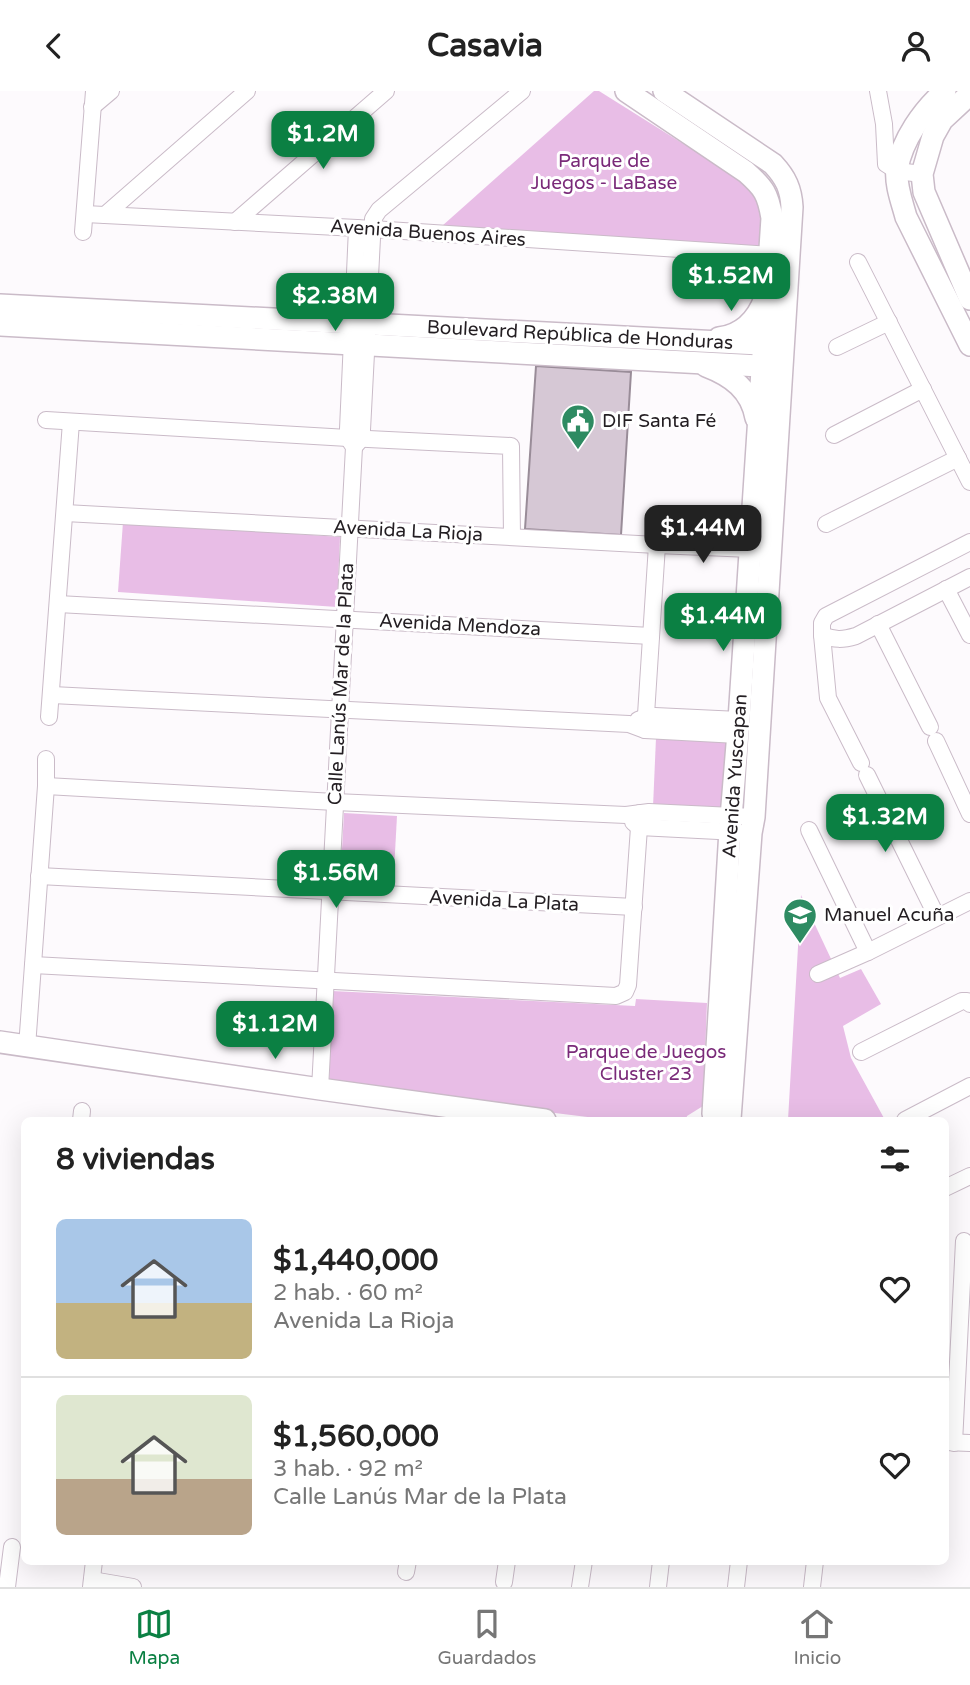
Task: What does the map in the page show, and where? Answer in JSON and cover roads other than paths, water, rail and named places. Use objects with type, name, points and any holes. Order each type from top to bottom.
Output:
[{"type":"street","points":[[83,232],[93,99],[111,91]]},
{"type":"street","points":[[105,215],[247,91]]},
{"type":"street","points":[[235,222],[386,91]]},
{"type":"street","name":"Calle Lanús Mar de la Plata","points":[[320,1089],[364,229],[379,210],[523,91]]},
{"type":"street","name":"Avenida Yuscapan","points":[[626,91],[746,172],[760,184],[769,199],[772,218],[768,289],[774,345]]},
{"type":"street","name":"Avenida Yuscapan","points":[[664,91],[766,159],[784,176],[791,191],[792,207],[774,345],[719,1117]]},
{"type":"street","points":[[878,91],[884,124],[886,164],[897,171],[924,167]]},
{"type":"street","points":[[945,91],[909,136],[897,171],[906,217],[967,331]]},
{"type":"street","points":[[970,94],[942,120],[933,136],[924,167],[924,192],[970,299]]},
{"type":"street","name":"Avenida Buenos Aires","points":[[85,214],[771,255]]},
{"type":"street","points":[[858,262],[970,482]]},
{"type":"street","points":[[698,341],[728,337],[742,330],[754,321],[760,312],[768,289]]},
{"type":"street","name":"Boulevard República de Honduras","points":[[0,305],[774,345]]},
{"type":"street","points":[[837,347],[889,322]]},
{"type":"street","name":"Boulevard República de Honduras","points":[[0,325],[773,367]]},
{"type":"street","points":[[698,363],[721,372],[740,384],[754,409],[758,435]]},
{"type":"street","name":"Avenida Yuscapan","points":[[742,824],[738,727],[758,435],[773,367]]},
{"type":"street","points":[[834,435],[923,389]]},
{"type":"street","points":[[46,420],[354,442],[512,446],[512,537]]},
{"type":"street","points":[[49,716],[71,422]]},
{"type":"street","points":[[826,524],[958,458]]},
{"type":"street","name":"Avenida La Rioja","points":[[65,513],[751,549]]},
{"type":"street","points":[[937,917],[828,698],[822,622],[826,616],[970,542]]},
{"type":"street","points":[[645,724],[657,545]]},
{"type":"street","points":[[822,635],[842,640],[856,636],[970,577]]},
{"type":"street","points":[[946,589],[970,635]]},
{"type":"street","name":"Avenida Mendoza","points":[[58,604],[651,636]]},
{"type":"street","points":[[878,624],[970,814]]},
{"type":"street","points":[[52,695],[738,727]]},
{"type":"street","points":[[27,1047],[46,759]]},
{"type":"street","points":[[46,786],[742,824]]},
{"type":"street","points":[[33,965],[615,996],[625,992],[628,985],[634,908],[635,818]]},
{"type":"street","points":[[810,830],[868,952]]},
{"type":"street","name":"Avenida La Plata","points":[[39,876],[634,908]]},
{"type":"street","points":[[818,974],[970,901]]},
{"type":"street","points":[[861,1052],[962,1001],[970,1004]]},
{"type":"street","points":[[0,1042],[523,1117]]},
{"type":"street","points":[[911,1117],[970,1086]]},
{"type":"street","points":[[949,1186],[970,1176]]},
{"type":"street","points":[[956,1443],[964,1241]]},
{"type":"street","points":[[6,1587],[5,1566],[12,1547]]},
{"type":"street","points":[[93,1565],[91,1583],[133,1587]]},
{"type":"street","points":[[504,1582],[506,1565]]},
{"type":"street","points":[[580,1587],[583,1565]]},
{"type":"street","points":[[658,1587],[661,1565]]},
{"type":"street","points":[[736,1587],[739,1565]]},
{"type":"street","points":[[812,1587],[814,1565]]},
{"type":"place","name":"DIF Santa Fé","points":[[578,451]]},
{"type":"place","name":"Manuel Acuña","points":[[800,945]]},
{"type":"park label","name":"Parque de Juegos - LaBase","points":[[604,172]]},
{"type":"park label","name":"Parque de Juegos Cluster 23","points":[[646,1063]]}]
